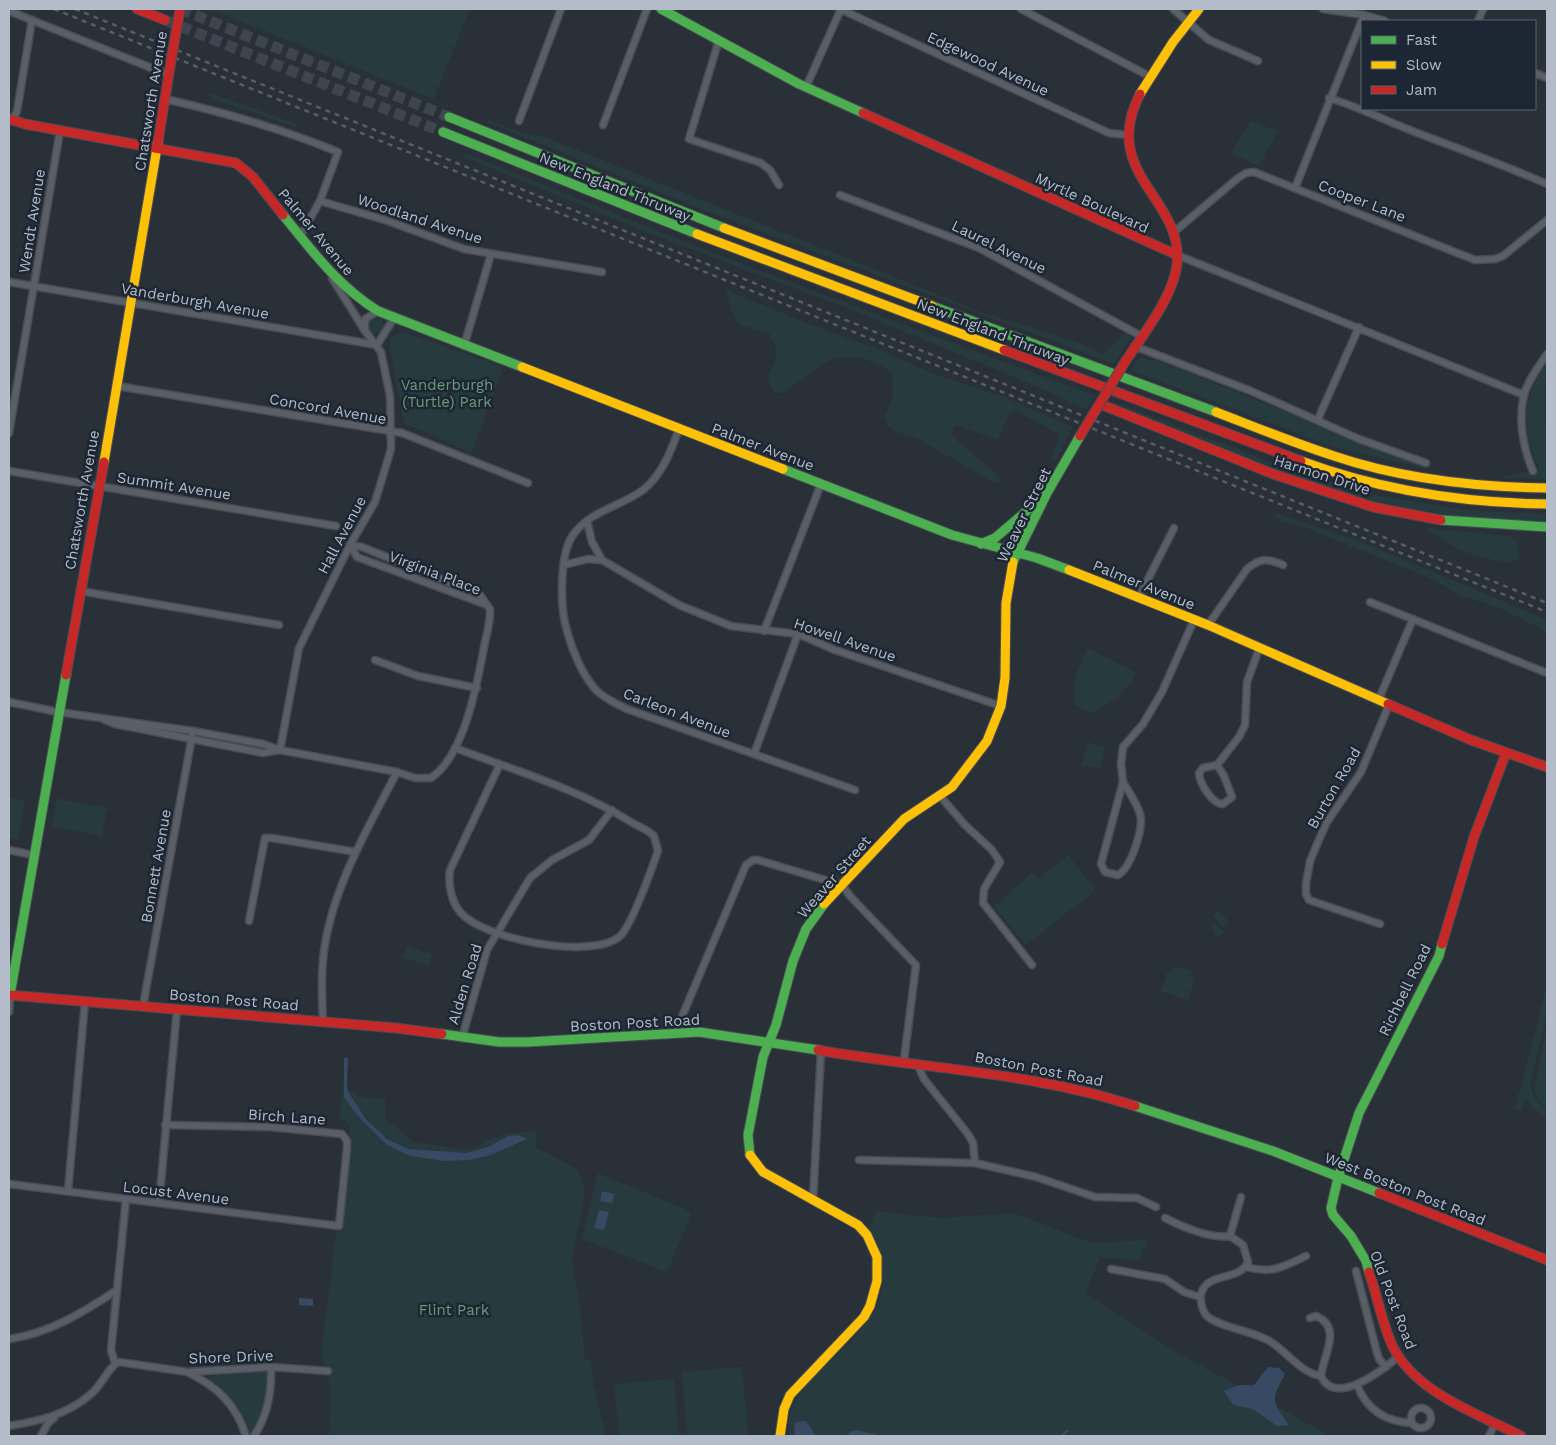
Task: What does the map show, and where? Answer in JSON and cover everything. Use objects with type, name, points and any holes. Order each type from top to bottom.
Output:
[{"type":"main road","points":[[137,9],[165,20]]},
{"type":"main road","name":"Chatsworth Avenue","points":[[9,995],[117,386],[180,9]]},
{"type":"main road","name":"Myrtle Boulevard","points":[[661,9],[806,87],[1177,255]]},
{"type":"main road","name":"Weaver Street","points":[[780,1436],[784,1408],[790,1395],[864,1317],[877,1290],[878,1265],[871,1241],[857,1224],[763,1172],[752,1162],[749,1154],[748,1134],[762,1057],[779,1017],[799,944],[816,913],[904,819],[952,786],[977,756],[987,740],[1001,706],[1006,664],[1006,603],[1011,567],[1047,493],[1080,436],[1103,405],[1125,362],[1168,289],[1176,268],[1177,255],[1174,232],[1138,175],[1128,135],[1136,101],[1149,76],[1187,22],[1199,9]]},
{"type":"main road","name":"New England Thruway","points":[[449,117],[750,238],[1334,456],[1391,472],[1445,482],[1498,487],[1547,488]]},
{"type":"main road","name":"Palmer Avenue","points":[[10,121],[229,160],[243,167],[328,272],[360,300],[378,311],[464,346],[980,544],[1037,558],[1138,597],[1208,625],[1378,701],[1506,753],[1547,767]]},
{"type":"main road","name":"New England Thruway","points":[[443,132],[740,251],[1323,469],[1375,484],[1428,495],[1481,502],[1547,504]]},
{"type":"main road","name":"Harmon Drive","points":[[1103,405],[1273,474],[1354,502],[1441,520],[1547,527]]},
{"type":"main road","points":[[980,544],[995,538],[1047,493]]},
{"type":"main road","name":"Richbell Road","points":[[1338,1178],[1359,1113],[1439,956],[1474,837],[1506,753]]},
{"type":"main road","name":"Boston Post Road","points":[[9,995],[323,1022],[462,1038],[528,1042],[675,1033],[707,1033],[821,1051],[1019,1076],[1099,1094],[1252,1145]]},
{"type":"main road","name":"West Boston Post Road","points":[[1252,1145],[1273,1151],[1547,1260]]},
{"type":"main road","name":"Old Post Road","points":[[1338,1178],[1332,1200],[1333,1214],[1351,1236],[1366,1261],[1389,1335],[1398,1356],[1407,1368],[1435,1392],[1521,1436]]},
{"type":"street","points":[[519,121],[561,9]]},
{"type":"street","points":[[603,125],[647,9]]},
{"type":"street","points":[[806,87],[840,9]]},
{"type":"street","name":"Edgewood Avenue","points":[[840,9],[1109,133],[1128,135]]},
{"type":"street","points":[[1021,9],[1149,76]]},
{"type":"street","points":[[1173,9],[1209,40],[1258,61]]},
{"type":"street","points":[[1324,9],[1364,15],[1381,20]]},
{"type":"street","points":[[9,11],[169,75]]},
{"type":"street","points":[[1362,20],[1364,15]]},
{"type":"street","points":[[10,121],[17,111],[32,20]]},
{"type":"street","points":[[1295,188],[1361,22]]},
{"type":"street","points":[[719,40],[689,139],[764,165],[780,185]]},
{"type":"street","points":[[1330,98],[1361,108]]},
{"type":"street","points":[[165,99],[242,117],[310,140],[338,152],[320,201],[300,237]]},
{"type":"street","points":[[1364,110],[1413,132],[1496,162],[1547,184]]},
{"type":"street","name":"Wendt Avenue","points":[[9,433],[60,131]]},
{"type":"street","name":"Cooper Lane","points":[[1174,232],[1246,173],[1254,172],[1475,260],[1495,259],[1503,256],[1547,220]]},
{"type":"street","name":"Laurel Avenue","points":[[840,195],[978,248],[1141,336]]},
{"type":"street","name":"Woodland Avenue","points":[[320,201],[385,220],[464,249],[602,272]]},
{"type":"street","points":[[464,346],[490,254]]},
{"type":"street","name":"Myrtle Boulevard","points":[[1177,255],[1524,395]]},
{"type":"street","name":"Hall Avenue","points":[[280,750],[299,648],[350,545],[375,502],[391,449],[392,433],[388,379],[377,345],[365,331],[328,272]]},
{"type":"street","name":"Vanderburgh Avenue","points":[[9,282],[377,345]]},
{"type":"street","points":[[365,331],[365,319],[378,311]]},
{"type":"street","points":[[377,345],[394,318]]},
{"type":"street","points":[[1318,419],[1359,327]]},
{"type":"street","points":[[1134,346],[1318,419],[1359,439],[1426,463]]},
{"type":"street","points":[[1533,471],[1525,452],[1523,438],[1524,395],[1534,373],[1547,354]]},
{"type":"street","name":"Concord Avenue","points":[[117,386],[392,433],[402,433],[528,483]]},
{"type":"street","name":"Carleon Avenue","points":[[679,429],[663,465],[651,482],[632,496],[602,510],[587,521],[572,536],[565,555],[563,589],[567,631],[585,674],[596,690],[627,710],[856,790]]},
{"type":"street","name":"Summit Avenue","points":[[9,471],[336,526]]},
{"type":"street","points":[[764,631],[821,484]]},
{"type":"street","points":[[587,521],[592,542],[602,560]]},
{"type":"street","points":[[1138,597],[1174,528]]},
{"type":"street","name":"Virginia Place","points":[[350,545],[362,547],[480,595],[487,605]]},
{"type":"street","name":"Virginia Place","points":[[350,545],[357,557],[487,605]]},
{"type":"street","points":[[564,565],[588,559],[602,560]]},
{"type":"street","points":[[1208,625],[1247,569],[1256,562],[1270,559],[1283,565]]},
{"type":"street","name":"Howell Avenue","points":[[602,560],[679,606],[731,626],[798,634],[835,650],[1001,706]]},
{"type":"street","points":[[80,591],[279,625]]},
{"type":"street","points":[[1370,602],[1547,672]]},
{"type":"street","points":[[9,702],[58,712],[116,718],[193,731],[397,772],[415,778],[431,778],[441,769],[455,748],[477,688],[490,615],[487,605]]},
{"type":"street","points":[[1378,701],[1413,619]]},
{"type":"street","points":[[1123,782],[1101,864],[1105,872],[1118,875],[1128,866],[1140,825],[1138,807],[1123,782],[1120,764],[1123,747],[1143,724],[1162,692],[1194,620]]},
{"type":"street","points":[[754,754],[798,634]]},
{"type":"street","points":[[1216,765],[1232,797],[1223,804],[1214,801],[1200,779],[1199,773],[1203,768],[1216,765],[1239,738],[1245,725],[1247,682],[1260,649]]},
{"type":"street","points":[[375,660],[418,676],[477,688]]},
{"type":"street","name":"Burton Road","points":[[1380,924],[1309,900],[1306,894],[1310,861],[1318,842],[1327,822],[1361,772],[1389,705]]},
{"type":"street","points":[[102,718],[115,724],[263,753],[280,750]]},
{"type":"street","name":"Bonnett Avenue","points":[[143,1006],[193,731]]},
{"type":"street","points":[[455,748],[500,764],[612,810],[649,831],[656,840],[658,851],[628,923],[620,936],[602,945],[568,947],[535,944],[496,932],[461,914],[452,896],[448,882],[450,870],[500,764]]},
{"type":"street","points":[[323,1022],[323,959],[337,900],[356,852],[397,772]]},
{"type":"street","points":[[940,796],[965,825],[992,850],[1000,862],[984,890],[983,903],[1032,965]]},
{"type":"street","name":"Alden Road","points":[[462,1038],[487,950],[496,932],[535,872],[589,840],[612,810]]},
{"type":"street","points":[[249,921],[264,838],[356,852]]},
{"type":"street","points":[[9,850],[33,855]]},
{"type":"street","points":[[675,1033],[746,865],[753,860],[758,860],[842,885],[916,965],[904,1060]]},
{"type":"street","points":[[9,995],[9,1012]]},
{"type":"street","points":[[68,1191],[84,1002]]},
{"type":"street","points":[[159,1203],[177,1010]]},
{"type":"street","points":[[813,1200],[821,1051]]},
{"type":"street","points":[[916,1062],[924,1079],[968,1134],[973,1143],[975,1163]]},
{"type":"street","name":"Birch Lane","points":[[165,1125],[270,1127],[342,1134],[347,1141],[347,1148],[339,1226]]},
{"type":"street","points":[[859,1160],[975,1163],[1036,1176],[1095,1197],[1137,1198],[1156,1207]]},
{"type":"street","name":"Locust Avenue","points":[[9,1184],[339,1226]]},
{"type":"street","points":[[1230,1236],[1242,1197]]},
{"type":"street","points":[[41,1436],[48,1422],[91,1394],[102,1383],[115,1363],[111,1350],[126,1199]]},
{"type":"street","points":[[1165,1218],[1189,1228],[1223,1237],[1230,1236],[1243,1245],[1246,1251],[1248,1262],[1241,1272],[1212,1281],[1206,1285],[1200,1297],[1208,1317],[1255,1334],[1271,1342],[1306,1370],[1321,1376],[1333,1386],[1358,1385],[1386,1367],[1398,1356]]},
{"type":"street","points":[[1246,1267],[1262,1271],[1271,1270],[1306,1256]]},
{"type":"street","points":[[1112,1269],[1164,1279],[1184,1292],[1200,1297]]},
{"type":"street","points":[[1356,1271],[1379,1359],[1386,1367]]},
{"type":"street","points":[[9,1339],[36,1334],[117,1290]]},
{"type":"street","points":[[1310,1318],[1316,1316],[1320,1318],[1324,1321],[1330,1332],[1321,1376]]},
{"type":"street","name":"Shore Drive","points":[[115,1363],[188,1372],[272,1367],[328,1371]]},
{"type":"street","points":[[254,1436],[260,1428],[269,1401],[272,1367]]},
{"type":"street","points":[[188,1372],[206,1381],[228,1400],[246,1436]]},
{"type":"street","points":[[1358,1385],[1367,1404],[1380,1414],[1394,1421],[1412,1422]]},
{"type":"street","points":[[9,1426],[33,1422],[62,1413]]},
{"type":"street","points":[[33,1422],[41,1428],[41,1436]]},
{"type":"street","points":[[1489,1436],[1495,1424]]},
{"type":"green space","points":[[210,9],[470,9],[434,99]]},
{"type":"green space","points":[[211,93],[296,124],[296,127],[210,98]]},
{"type":"green space","points":[[488,120],[526,134],[540,135],[981,312],[1077,342],[1103,354],[1126,332],[1131,338],[1114,364],[708,212],[487,122]]},
{"type":"green space","points":[[1251,121],[1278,131],[1259,166],[1231,153]]},
{"type":"green space","points":[[465,153],[713,253],[1096,396],[1086,410],[1045,390],[844,307],[646,232],[464,157]]},
{"type":"green space","points":[[726,290],[809,324],[881,350],[931,373],[1004,397],[1073,427],[1054,463],[1052,455],[1060,435],[1016,411],[1010,413],[998,440],[956,425],[952,429],[952,436],[999,476],[1001,482],[993,482],[917,438],[897,432],[887,426],[885,415],[893,399],[893,376],[873,362],[848,357],[832,360],[814,370],[783,393],[774,392],[767,377],[776,356],[773,340],[769,333],[740,325],[731,309]]},
{"type":"green space","points":[[376,318],[384,326],[376,334],[368,326]]},
{"type":"green space","name":"Vanderburgh (Turtle) Park","points":[[398,333],[405,333],[503,367],[472,453],[404,423],[389,345],[391,338]]},
{"type":"green space","points":[[1141,356],[1152,361],[1154,359],[1428,469],[1339,449],[1130,370]]},
{"type":"green space","points":[[1547,362],[1545,395],[1547,479],[1498,478],[1539,469],[1529,441],[1526,414],[1532,388]]},
{"type":"green space","points":[[1112,401],[1281,466],[1367,493],[1360,499],[1326,490],[1110,404]]},
{"type":"green space","points":[[1373,495],[1466,510],[1547,514],[1547,523],[1463,518],[1367,500]]},
{"type":"green space","points":[[1275,513],[1362,542],[1533,614],[1547,621],[1547,632],[1502,609],[1462,596],[1429,578],[1304,527],[1283,521],[1275,517]]},
{"type":"green space","points":[[1426,528],[1509,536],[1517,541],[1520,557],[1513,562],[1507,562],[1474,555],[1444,542]]},
{"type":"green space","points":[[1087,648],[1137,673],[1118,698],[1091,713],[1074,705],[1075,677]]},
{"type":"green space","points":[[1088,742],[1105,747],[1100,768],[1081,765]]},
{"type":"green space","points":[[9,798],[25,800],[18,839],[9,837]]},
{"type":"green space","points":[[57,799],[107,808],[102,836],[52,827]]},
{"type":"green space","points":[[1068,855],[1096,890],[1026,945],[994,907],[1032,872],[1038,879]]},
{"type":"green space","points":[[1219,910],[1229,922],[1222,927],[1213,916]]},
{"type":"green space","points":[[1216,924],[1225,933],[1215,938],[1213,925]]},
{"type":"green space","points":[[407,946],[432,954],[429,966],[403,958]]},
{"type":"green space","points":[[1176,966],[1192,971],[1194,981],[1188,1000],[1161,991],[1167,973]]},
{"type":"green space","points":[[1547,984],[1547,1015],[1530,1085],[1535,1099],[1547,1111],[1547,1118],[1533,1109],[1526,1098],[1522,1111],[1515,1109]]},
{"type":"green space","points":[[1547,1025],[1547,1108],[1539,1101],[1534,1090]]},
{"type":"green space","name":"Flint Park","points":[[344,1071],[344,1095],[349,1103],[386,1144],[407,1155],[490,1155],[524,1141],[508,1136],[477,1151],[450,1154],[420,1151],[406,1147],[381,1133],[370,1123],[353,1100],[349,1091],[358,1096],[385,1099],[385,1118],[413,1142],[469,1150],[503,1134],[537,1131],[535,1147],[576,1168],[583,1180],[585,1193],[572,1258],[585,1359],[591,1360],[594,1387],[606,1436],[329,1436],[331,1404],[328,1375],[321,1354],[350,1125],[340,1119]]},
{"type":"green space","points":[[598,1173],[692,1212],[667,1272],[582,1239]]},
{"type":"green space","points":[[876,1211],[942,1218],[1014,1213],[1092,1243],[1147,1240],[1140,1260],[1100,1258],[1085,1293],[1176,1352],[1331,1436],[790,1436],[790,1415],[798,1396],[808,1383],[845,1347],[868,1321],[882,1291],[882,1268],[868,1232]]},
{"type":"green space","points":[[742,1367],[748,1436],[687,1436],[682,1372]]},
{"type":"green space","points":[[250,1370],[264,1370],[269,1373],[266,1408],[252,1436],[237,1407],[207,1377]]},
{"type":"green space","points":[[674,1379],[679,1436],[619,1436],[614,1384]]},
{"type":"water","points":[[344,1058],[348,1058],[347,1088],[366,1119],[387,1139],[409,1149],[466,1153],[488,1147],[508,1136],[518,1135],[527,1139],[491,1155],[470,1160],[443,1161],[407,1155],[386,1144],[356,1114],[344,1097]]},
{"type":"water","points":[[602,1191],[614,1194],[612,1203],[600,1201]]},
{"type":"water","points":[[599,1210],[609,1212],[604,1230],[594,1228]]},
{"type":"water","points":[[299,1298],[313,1299],[313,1306],[299,1305]]},
{"type":"water","points":[[1268,1367],[1279,1368],[1285,1374],[1275,1395],[1275,1400],[1276,1405],[1289,1425],[1277,1426],[1253,1409],[1233,1405],[1224,1391],[1239,1385],[1254,1385]]},
{"type":"water","points":[[806,1421],[816,1436],[795,1436],[794,1427],[796,1422]]},
{"type":"water","points":[[857,1430],[882,1436],[847,1436],[851,1431]]},
{"type":"waterway","points":[[1062,1436],[1067,1431]]},
{"type":"tunnel","points":[[180,9],[449,117]]},
{"type":"tunnel","points":[[165,20],[443,132]]},
{"type":"railway","points":[[54,9],[1547,612]]},
{"type":"railway","points":[[75,9],[1547,603]]},
{"type":"traffic: fast","points":[[661,9],[799,84],[863,113]]},
{"type":"traffic: fast","points":[[449,117],[724,228]]},
{"type":"traffic: fast","points":[[443,132],[697,234]]},
{"type":"traffic: fast","points":[[283,215],[315,255],[338,279],[350,291],[378,311],[522,367]]},
{"type":"traffic: fast","points":[[932,306],[1216,412]]},
{"type":"traffic: fast","points":[[1013,562],[1047,493],[1080,436]]},
{"type":"traffic: fast","points":[[783,469],[952,535],[1037,558],[1069,570]]},
{"type":"traffic: fast","points":[[981,544],[995,538],[1042,498]]},
{"type":"traffic: fast","points":[[1441,520],[1547,527]]},
{"type":"traffic: fast","points":[[10,995],[66,675]]},
{"type":"traffic: fast","points":[[750,1155],[748,1135],[763,1057],[776,1025],[793,961],[806,929],[824,904]]},
{"type":"traffic: fast","points":[[1369,1272],[1366,1261],[1351,1236],[1333,1215],[1331,1208],[1338,1178],[1359,1113],[1439,956],[1442,944]]},
{"type":"traffic: fast","points":[[442,1034],[499,1042],[528,1042],[699,1032],[818,1050]]},
{"type":"traffic: fast","points":[[1135,1106],[1273,1151],[1379,1193]]},
{"type":"traffic: slow","points":[[1140,94],[1173,42],[1199,9]]},
{"type":"traffic: slow","points":[[104,462],[158,142]]},
{"type":"traffic: slow","points":[[724,228],[932,306]]},
{"type":"traffic: slow","points":[[697,234],[1004,350]]},
{"type":"traffic: slow","points":[[522,367],[783,469]]},
{"type":"traffic: slow","points":[[1216,412],[1319,451],[1386,471],[1466,484],[1547,488]]},
{"type":"traffic: slow","points":[[1301,461],[1361,480],[1422,493],[1484,501],[1547,504]]},
{"type":"traffic: slow","points":[[824,904],[904,819],[952,787],[987,741],[1001,706],[1005,678],[1006,603],[1013,562]]},
{"type":"traffic: slow","points":[[1069,570],[1208,625],[1388,704]]},
{"type":"traffic: slow","points":[[750,1155],[763,1172],[858,1225],[867,1235],[877,1257],[877,1281],[870,1306],[864,1317],[790,1395],[784,1409],[780,1436]]},
{"type":"traffic: jam","points":[[137,9],[165,20]]},
{"type":"traffic: jam","points":[[171,61],[180,9]]},
{"type":"traffic: jam","points":[[158,142],[171,61]]},
{"type":"traffic: jam","points":[[1125,362],[1164,302],[1175,276],[1177,264],[1176,241],[1168,221],[1136,166],[1129,145],[1130,122],[1140,94]]},
{"type":"traffic: jam","points":[[863,113],[1177,255]]},
{"type":"traffic: jam","points":[[9,119],[25,124],[236,163],[253,177],[283,215]]},
{"type":"traffic: jam","points":[[1004,350],[1301,461]]},
{"type":"traffic: jam","points":[[1080,436],[1125,362]]},
{"type":"traffic: jam","points":[[1100,404],[1273,474],[1373,507],[1441,520]]},
{"type":"traffic: jam","points":[[66,675],[104,462]]},
{"type":"traffic: jam","points":[[1388,704],[1471,740],[1547,767]]},
{"type":"traffic: jam","points":[[1442,944],[1474,837],[1506,753]]},
{"type":"traffic: jam","points":[[9,995],[396,1028],[442,1034]]},
{"type":"traffic: jam","points":[[818,1050],[1017,1078],[1096,1095],[1135,1106]]},
{"type":"traffic: jam","points":[[1379,1193],[1547,1260]]},
{"type":"traffic: jam","points":[[1369,1272],[1385,1328],[1402,1362],[1431,1389],[1467,1410],[1521,1436]]}]
